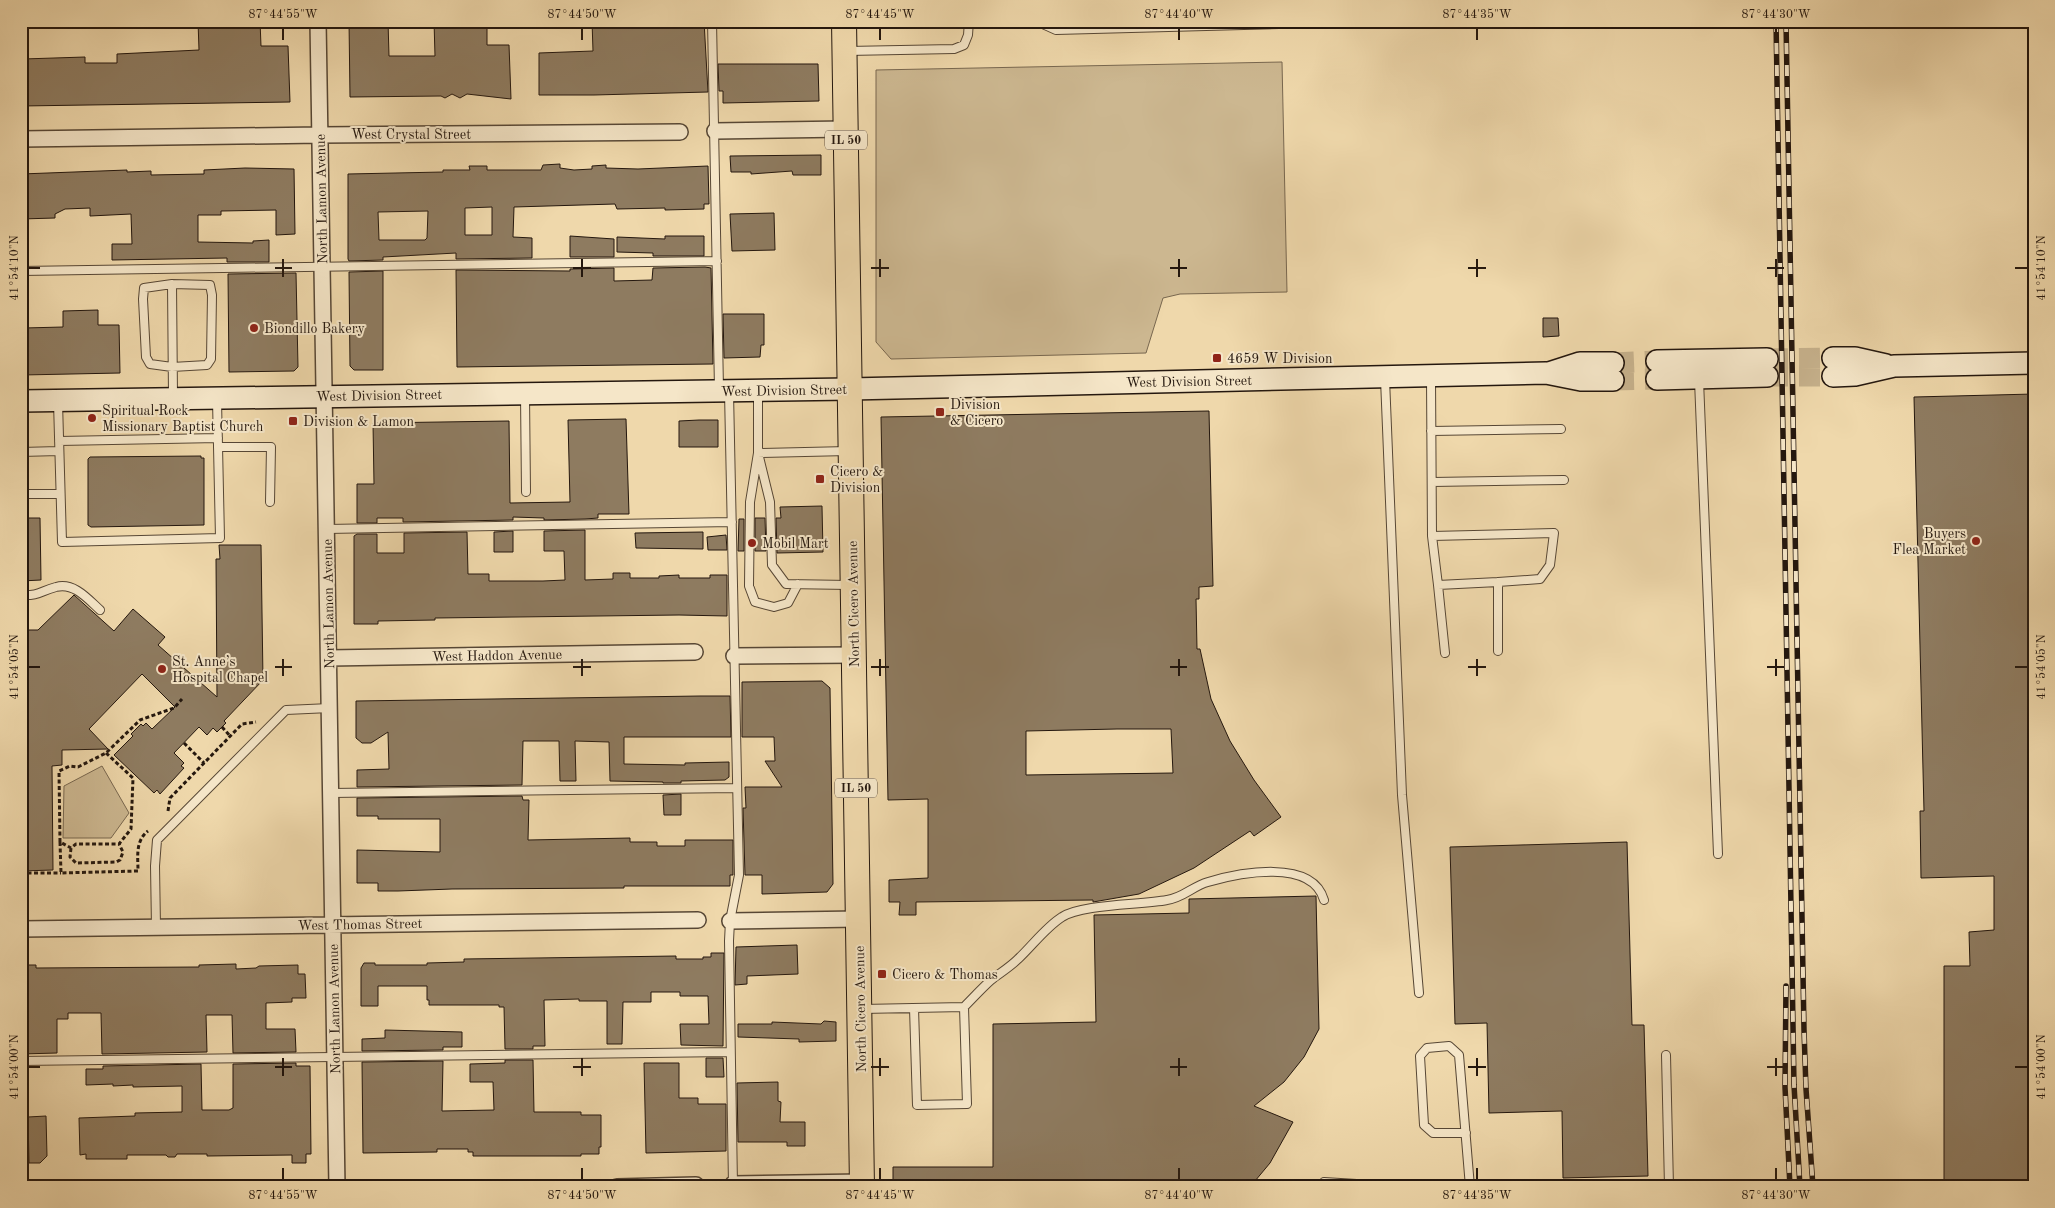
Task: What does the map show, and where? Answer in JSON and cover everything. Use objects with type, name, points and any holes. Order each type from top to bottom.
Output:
[{"type":"main road","name":"North Cicero Avenue","points":[[844,21],[862,1185]]},
{"type":"main road","points":[[1833,367],[1855,375],[1894,366],[2034,363]]},
{"type":"main road","points":[[1657,370],[1767,368]]},
{"type":"main road","name":"West Division Street","points":[[21,400],[850,389],[1546,373],[1581,380],[1613,371]]},
{"type":"street","name":"North Lamon Avenue","points":[[318,21],[337,1187]]},
{"type":"street","points":[[715,131],[846,129]]},
{"type":"street","name":"West Crystal Street","points":[[21,139],[320,134],[680,132]]},
{"type":"street","name":"West Haddon Avenue","points":[[329,658],[696,652]]},
{"type":"street","points":[[734,656],[854,655]]},
{"type":"street","points":[[730,921],[858,919]]},
{"type":"street","name":"West Thomas Street","points":[[21,929],[698,920]]},
{"type":"street","points":[[617,1187],[696,1185]]},
{"type":"street","points":[[733,1185],[862,1185]]},
{"type":"lane","points":[[712,21],[717,261],[732,522],[739,875],[730,921],[729,944],[733,1185]]},
{"type":"lane","points":[[845,51],[954,49],[964,45],[968,35],[968,21]]},
{"type":"lane","points":[[1036,21],[1056,30],[1392,21]]},
{"type":"lane","points":[[21,271],[717,261]]},
{"type":"lane","points":[[172,284],[173,398]]},
{"type":"lane","points":[[172,284],[210,285],[212,295],[211,359],[208,365],[172,367],[150,364],[146,357],[144,288],[172,284]]},
{"type":"lane","points":[[1699,369],[1718,854]]},
{"type":"lane","points":[[1432,376],[1432,536],[1445,653]]},
{"type":"lane","points":[[1385,377],[1402,795],[1419,992]]},
{"type":"lane","points":[[758,390],[758,453],[750,502],[749,586],[755,602],[774,607],[788,603],[798,584]]},
{"type":"lane","points":[[525,393],[526,492]]},
{"type":"lane","points":[[58,400],[62,542],[220,538],[217,398]]},
{"type":"lane","points":[[1432,431],[1562,429]]},
{"type":"lane","points":[[59,442],[218,438]]},
{"type":"lane","points":[[218,447],[271,448],[270,502]]},
{"type":"lane","points":[[21,452],[59,451]]},
{"type":"lane","points":[[758,453],[851,451]]},
{"type":"lane","points":[[758,453],[770,502],[772,564],[786,584],[853,585]]},
{"type":"lane","points":[[1432,482],[1564,480]]},
{"type":"lane","points":[[26,494],[60,494]]},
{"type":"lane","points":[[327,529],[732,522]]},
{"type":"lane","points":[[1432,536],[1554,533],[1550,565],[1540,579],[1438,585]]},
{"type":"lane","points":[[1498,582],[1498,651]]},
{"type":"lane","points":[[21,594],[38,595],[55,587],[69,587],[78,590],[100,610]]},
{"type":"lane","points":[[156,927],[156,840],[286,710],[330,708]]},
{"type":"lane","points":[[331,793],[737,788]]},
{"type":"lane","points":[[860,1010],[964,1007],[991,980],[1016,961],[1062,917],[1081,909],[1146,904],[1170,900],[1181,897],[1207,882],[1274,871],[1288,872],[1299,876],[1321,892],[1324,900]]},
{"type":"lane","points":[[914,1008],[917,1105],[967,1104],[964,1007]]},
{"type":"lane","points":[[1466,1133],[1433,1133],[1424,1125],[1420,1056],[1427,1048],[1449,1046],[1459,1055],[1466,1133],[1470,1187]]},
{"type":"lane","points":[[21,1061],[730,1052]]},
{"type":"lane","points":[[1666,1055],[1669,1187]]},
{"type":"lane","points":[[1324,1182],[1373,1185],[1373,1187]]},
{"type":"path","points":[[61,873],[59,771],[70,766],[78,767],[106,753],[140,720],[174,708],[182,700]]},
{"type":"path","points":[[162,818],[168,811],[170,798],[230,736],[242,724],[257,722]]},
{"type":"path","points":[[222,727],[230,736]]},
{"type":"path","points":[[184,743],[204,763]]},
{"type":"path","points":[[106,753],[133,778],[131,829],[119,844]]},
{"type":"path","points":[[21,873],[138,871],[138,847],[144,834],[151,829]]},
{"type":"path","points":[[60,842],[71,848]]},
{"type":"path","points":[[76,844],[119,844],[123,852],[120,860],[116,862],[76,863],[70,857],[71,848],[76,844]]},
{"type":"shaded area","points":[[1282,62],[1287,292],[1180,294],[1163,298],[1146,353],[891,359],[876,342],[876,70]]},
{"type":"shaded area","points":[[102,766],[129,813],[111,838],[63,838],[64,786]]},
{"type":"building","points":[[198,21],[260,21],[261,46],[288,46],[290,102],[21,106],[21,65],[23,59],[85,57],[85,63],[117,63],[117,54],[199,50]]},
{"type":"building","points":[[349,21],[388,21],[389,56],[435,56],[434,21],[487,21],[487,45],[509,45],[511,99],[467,94],[460,98],[452,94],[445,98],[441,96],[350,97]]},
{"type":"building","points":[[592,21],[704,21],[708,92],[539,95],[539,53],[593,51]]},
{"type":"building","points":[[718,64],[818,64],[819,101],[723,103],[723,91],[719,91]]},
{"type":"building","points":[[821,155],[821,175],[793,175],[792,171],[751,174],[751,172],[731,172],[730,156]]},
{"type":"building","points":[[560,164],[560,168],[574,170],[592,169],[592,166],[606,165],[606,168],[638,169],[708,166],[709,204],[704,204],[704,209],[665,210],[665,208],[617,209],[615,204],[514,207],[513,237],[532,238],[532,258],[456,259],[456,253],[383,257],[383,260],[349,261],[348,259],[348,174],[443,172],[443,170],[470,170],[469,166],[487,166],[487,170],[541,170],[543,165]],"holes":[[[492,207],[492,235],[465,235],[465,208]],[[428,211],[427,238],[425,240],[379,240],[378,212]]]},
{"type":"building","points":[[245,168],[294,169],[295,234],[276,235],[276,210],[221,211],[221,215],[198,215],[198,242],[253,243],[253,241],[269,240],[269,262],[227,262],[227,258],[112,260],[112,244],[132,244],[131,214],[90,216],[90,208],[65,209],[55,214],[55,218],[21,219],[21,174],[127,170],[127,172],[151,171],[151,175],[204,174],[204,170]]},
{"type":"building","points":[[774,213],[775,250],[732,251],[730,214]]},
{"type":"building","points":[[570,236],[614,239],[614,257],[570,257]]},
{"type":"building","points":[[665,236],[704,236],[704,256],[653,256],[653,253],[617,252],[617,237],[665,239]]},
{"type":"building","points":[[614,268],[614,281],[652,280],[653,268],[711,268],[713,364],[457,367],[456,270],[570,271],[570,269]]},
{"type":"building","points":[[383,271],[383,370],[354,370],[350,366],[349,272]]},
{"type":"building","points":[[296,273],[298,367],[294,371],[229,372],[228,274]]},
{"type":"building","points":[[98,310],[98,325],[119,325],[120,373],[22,375],[24,328],[63,327],[63,311]]},
{"type":"building","points":[[723,314],[764,314],[764,345],[761,345],[760,357],[724,358]]},
{"type":"building","points":[[1543,318],[1558,318],[1559,336],[1543,337]]},
{"type":"building","points":[[2034,394],[2034,1187],[1944,1187],[1944,966],[1970,966],[1969,932],[1994,930],[1994,876],[1921,878],[1920,811],[1924,811],[1914,397]]},
{"type":"building","points":[[1209,411],[1213,586],[1199,587],[1199,599],[1196,599],[1197,649],[1200,649],[1211,699],[1230,741],[1254,780],[1281,817],[1254,836],[1250,831],[1194,868],[1139,894],[1093,902],[1093,900],[916,902],[916,915],[899,915],[900,902],[889,902],[889,880],[928,878],[928,799],[888,800],[881,417]],"holes":[[[1171,729],[1173,773],[1026,775],[1026,731]]]},
{"type":"building","points":[[626,419],[629,514],[598,514],[598,518],[544,520],[544,518],[513,517],[513,520],[403,522],[403,518],[377,518],[377,523],[357,523],[357,484],[374,484],[373,423],[509,421],[510,503],[570,502],[568,420]]},
{"type":"building","points":[[718,420],[718,447],[679,447],[679,421]]},
{"type":"building","points":[[201,456],[201,458],[204,458],[204,525],[91,527],[88,525],[88,459],[90,457]]},
{"type":"building","points":[[822,506],[823,552],[777,553],[776,518],[781,518],[780,507]]},
{"type":"building","points":[[21,518],[40,518],[41,580],[21,581]]},
{"type":"building","points":[[755,518],[765,518],[766,551],[755,551]]},
{"type":"building","points":[[739,519],[744,519],[744,551],[738,551]]},
{"type":"building","points":[[585,530],[585,580],[613,579],[613,573],[630,573],[630,578],[659,578],[659,576],[679,575],[679,578],[710,578],[710,575],[727,575],[727,616],[435,618],[435,620],[378,621],[378,624],[354,624],[354,536],[357,534],[377,534],[377,553],[404,553],[404,533],[467,532],[468,574],[489,574],[489,581],[543,581],[565,580],[564,551],[544,551],[544,531]]},
{"type":"building","points":[[513,531],[513,552],[494,552],[494,532]]},
{"type":"building","points":[[703,532],[703,549],[636,548],[635,533]]},
{"type":"building","points":[[726,535],[727,550],[708,550],[707,537]]},
{"type":"building","points":[[219,545],[261,545],[263,680],[224,721],[226,723],[217,732],[213,728],[207,735],[199,727],[174,753],[184,763],[181,766],[184,768],[160,794],[157,790],[154,793],[114,755],[133,736],[131,734],[141,724],[143,726],[146,723],[152,729],[175,707],[142,674],[89,729],[108,749],[62,750],[62,765],[52,766],[53,870],[21,871],[21,630],[38,630],[74,595],[114,631],[133,609],[165,637],[158,645],[217,697],[216,559],[220,559]]},
{"type":"building","points":[[822,681],[830,688],[833,884],[827,892],[762,894],[762,875],[745,875],[743,808],[746,808],[745,787],[782,787],[765,761],[775,761],[774,737],[742,737],[742,682]]},
{"type":"building","points":[[730,696],[731,737],[624,737],[624,764],[685,765],[685,763],[729,762],[729,777],[725,780],[681,781],[681,783],[610,781],[609,742],[575,741],[576,781],[560,781],[559,741],[523,741],[522,785],[357,787],[357,770],[389,769],[388,732],[371,743],[362,743],[356,738],[356,701]]},
{"type":"building","points":[[681,794],[681,815],[664,815],[663,795]]},
{"type":"building","points":[[522,796],[523,800],[529,800],[528,840],[630,838],[630,842],[657,842],[657,846],[685,846],[685,840],[733,840],[733,875],[730,875],[730,886],[624,886],[624,888],[378,891],[378,883],[357,883],[357,850],[440,852],[440,819],[378,819],[378,816],[357,816],[357,798]]},
{"type":"building","points":[[1627,842],[1632,1025],[1644,1025],[1648,1176],[1563,1178],[1562,1111],[1489,1113],[1487,1023],[1455,1024],[1450,847]]},
{"type":"building","points":[[1316,896],[1319,1029],[1304,1057],[1284,1082],[1254,1106],[1293,1122],[1270,1163],[1250,1187],[893,1187],[893,1167],[993,1167],[993,1024],[1096,1022],[1094,915],[1189,913],[1189,899]]},
{"type":"building","points":[[797,945],[798,974],[747,976],[747,984],[735,985],[736,947]]},
{"type":"building","points":[[711,953],[724,953],[723,1046],[681,1045],[680,1024],[709,1024],[708,996],[680,996],[680,992],[651,992],[651,1002],[623,1002],[622,1044],[607,1044],[607,1001],[579,1001],[579,999],[544,1000],[545,1046],[533,1046],[533,1049],[505,1049],[504,1007],[499,1007],[499,1005],[429,1005],[427,986],[378,986],[378,1006],[361,1006],[361,968],[364,963],[375,963],[375,965],[427,965],[427,963],[464,962],[464,959],[676,956],[676,959],[703,959],[703,957],[711,957]]},
{"type":"building","points":[[236,964],[236,969],[256,968],[259,966],[298,965],[298,974],[305,974],[306,998],[292,998],[292,1002],[266,1003],[266,1029],[295,1029],[296,1052],[233,1053],[232,1015],[206,1015],[207,1052],[102,1054],[101,1013],[68,1013],[68,1019],[57,1019],[57,1053],[21,1054],[21,965],[36,965],[36,968],[199,967],[199,965]]},
{"type":"building","points":[[824,1021],[836,1022],[836,1041],[799,1042],[799,1039],[738,1037],[738,1024],[772,1024],[772,1022],[821,1024]]},
{"type":"building","points":[[385,1030],[462,1032],[462,1047],[443,1047],[443,1050],[362,1051],[362,1039],[385,1038]]},
{"type":"building","points":[[706,1058],[723,1058],[724,1077],[706,1077]]},
{"type":"building","points":[[505,1060],[533,1060],[534,1112],[581,1112],[581,1115],[601,1115],[601,1147],[599,1147],[599,1154],[581,1154],[581,1156],[473,1156],[473,1152],[468,1152],[468,1149],[437,1149],[437,1152],[363,1153],[362,1062],[443,1061],[442,1111],[494,1110],[493,1082],[470,1082],[470,1064],[505,1063]]},
{"type":"building","points":[[296,1063],[296,1066],[310,1066],[311,1154],[306,1154],[306,1163],[292,1163],[292,1155],[207,1156],[207,1154],[177,1154],[175,1157],[168,1157],[166,1155],[127,1155],[127,1159],[86,1159],[86,1154],[80,1155],[79,1118],[135,1116],[135,1113],[182,1112],[182,1086],[133,1087],[133,1085],[113,1086],[113,1084],[86,1085],[86,1069],[103,1069],[103,1066],[201,1064],[202,1110],[229,1110],[233,1108],[233,1064]]},
{"type":"building","points":[[644,1063],[679,1063],[679,1098],[698,1098],[698,1104],[726,1104],[726,1151],[646,1153]]},
{"type":"building","points":[[778,1082],[778,1101],[781,1102],[780,1122],[805,1122],[805,1146],[787,1146],[787,1142],[738,1142],[737,1083]]},
{"type":"building","points":[[46,1116],[47,1156],[40,1163],[29,1163],[28,1117]]},
{"type":"tunnel","points":[[1767,359],[1833,358]]},
{"type":"tunnel","points":[[1613,363],[1657,361]]},
{"type":"tunnel","points":[[1767,376],[1833,376]]},
{"type":"tunnel","points":[[1613,380],[1657,379]]},
{"type":"railway","points":[[1776,21],[1794,1085],[1800,1187]]},
{"type":"railway","points":[[1786,21],[1804,1030],[1813,1187]]},
{"type":"railway","points":[[1786,986],[1785,1087],[1790,1187]]},
{"type":"place","name":"Biondillo Bakery","points":[[254,328]]},
{"type":"place","name":"4659 W Division","points":[[1217,358]]},
{"type":"place","name":"Division & Cicero","points":[[940,412]]},
{"type":"place","name":"Spiritual Rock Missionary Baptist Church","points":[[92,418]]},
{"type":"place","name":"Division & Lamon","points":[[293,421]]},
{"type":"place","name":"Cicero & Division","points":[[820,479]]},
{"type":"place","name":"Buyers Flea Market","points":[[1976,541]]},
{"type":"place","name":"Mobil Mart","points":[[752,543]]},
{"type":"place","name":"St. Anne’s Hospital Chapel","points":[[162,669]]},
{"type":"place","name":"Cicero & Thomas","points":[[882,974]]}]
